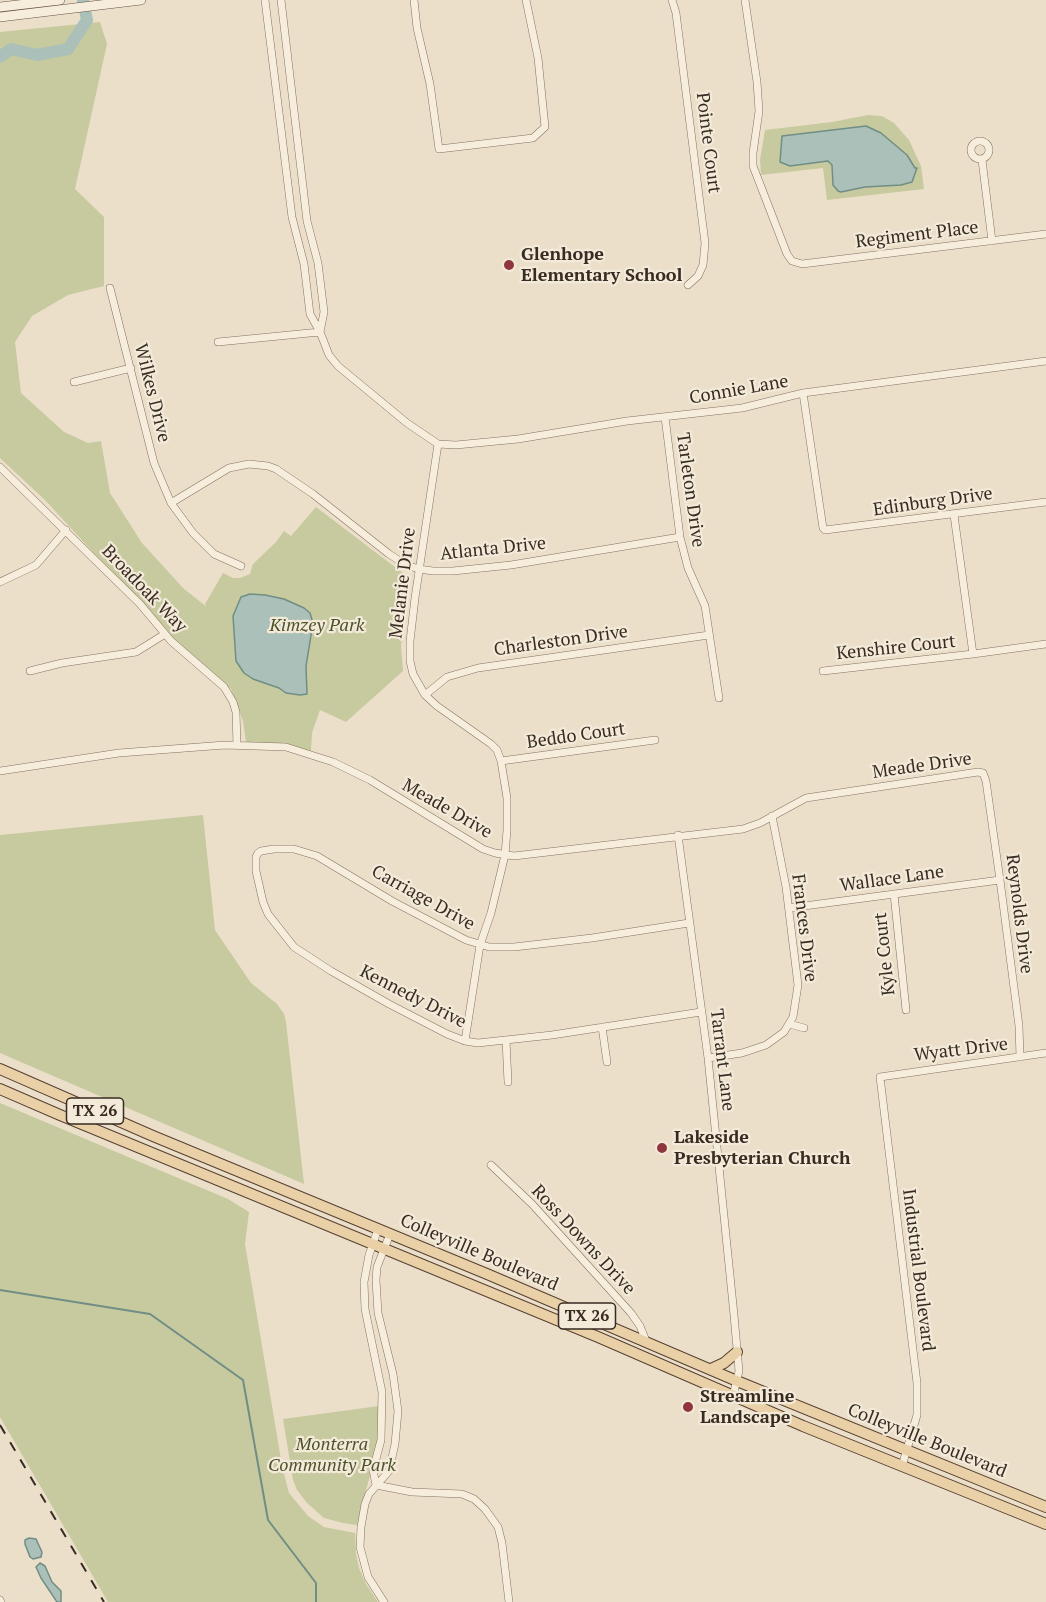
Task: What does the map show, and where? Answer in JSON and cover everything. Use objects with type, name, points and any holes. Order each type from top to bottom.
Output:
[{"type":"main road","points":[[0,7],[60,0]]},
{"type":"main road","points":[[0,17],[141,0]]},
{"type":"main road","name":"Colleyville Boulevard","points":[[0,1069],[153,1136],[737,1381],[1046,1507]]},
{"type":"main road","name":"Colleyville Boulevard","points":[[0,1089],[732,1396],[1046,1524]]},
{"type":"main road","points":[[147,1150],[153,1136]]},
{"type":"main road","points":[[711,1369],[724,1363],[737,1352]]},
{"type":"street","points":[[265,0],[291,209],[304,264],[310,314],[330,356],[338,366],[406,423],[438,444]]},
{"type":"street","points":[[280,0],[305,207],[318,263],[324,312],[320,332]]},
{"type":"street","points":[[414,0],[417,28],[430,84],[440,149],[533,138],[545,127],[538,58],[526,0]]},
{"type":"street","name":"Pointe Court","points":[[672,0],[676,13],[705,243],[703,265],[698,276],[688,285]]},
{"type":"street","name":"Regiment Place","points":[[745,0],[759,111],[753,166],[787,254],[792,261],[802,264],[1046,234]]},
{"type":"street","points":[[275,84],[289,83]]},
{"type":"street","points":[[283,146],[297,144]]},
{"type":"street","points":[[982,160],[992,241]]},
{"type":"street","points":[[291,209],[305,207]]},
{"type":"street","name":"Wilkes Drive","points":[[110,288],[154,463],[171,502],[193,533],[214,554],[223,560],[241,566]]},
{"type":"street","points":[[218,342],[320,332]]},
{"type":"street","name":"Connie Lane","points":[[438,444],[456,445],[518,439],[627,421],[742,408],[803,393],[1046,361]]},
{"type":"street","points":[[74,382],[131,368]]},
{"type":"street","name":"Edinburg Drive","points":[[803,393],[825,530],[1046,502]]},
{"type":"street","name":"Tarleton Drive","points":[[664,417],[680,537],[688,568],[705,606],[719,698]]},
{"type":"street","name":"Melanie Drive","points":[[438,444],[419,570],[410,641],[410,661],[413,674],[424,695],[496,750],[501,761],[507,798],[505,855],[491,913],[480,945],[465,1041]]},
{"type":"street","name":"Atlanta Drive","points":[[171,502],[229,468],[249,464],[268,466],[312,494],[389,554],[419,570],[453,571],[511,564],[680,537]]},
{"type":"street","name":"Broadoak Way","points":[[0,467],[140,604],[165,634],[224,687],[236,712],[237,745]]},
{"type":"street","points":[[954,515],[973,654]]},
{"type":"street","points":[[0,582],[36,565],[66,530]]},
{"type":"street","points":[[30,671],[62,663],[136,652],[165,634]]},
{"type":"street","name":"Charleston Drive","points":[[424,695],[447,677],[478,668],[710,635]]},
{"type":"street","name":"Kenshire Court","points":[[823,670],[1046,644]]},
{"type":"street","name":"Beddo Court","points":[[501,761],[655,740]]},
{"type":"street","name":"Meade Drive","points":[[0,771],[119,753],[237,745],[286,747],[333,762],[370,780],[483,849],[514,856],[743,829],[760,823],[806,798],[978,772],[985,776]]},
{"type":"street","name":"Reynolds Drive","points":[[985,776],[1019,1026],[1020,1057]]},
{"type":"street","name":"Frances Drive","points":[[772,816],[789,908],[798,985],[793,1017],[789,1024]]},
{"type":"street","name":"Tarrant Lane","points":[[678,835],[708,1058],[739,1371],[732,1396]]},
{"type":"street","name":"Carriage Drive","points":[[274,922],[263,902],[256,871],[256,857],[261,851],[294,849],[317,856],[392,901],[466,940],[489,947],[514,947],[592,938],[689,923]]},
{"type":"street","name":"Wallace Lane","points":[[789,908],[1000,880]]},
{"type":"street","name":"Kyle Court","points":[[894,894],[906,1010]]},
{"type":"street","name":"Kennedy Drive","points":[[274,922],[294,947],[331,971],[440,1031],[465,1041],[478,1043],[506,1040],[701,1012]]},
{"type":"street","points":[[708,1058],[756,1050],[777,1038],[789,1024],[804,1028]]},
{"type":"street","points":[[602,1027],[607,1062]]},
{"type":"street","points":[[506,1040],[508,1082]]},
{"type":"street","name":"Wyatt Drive","points":[[880,1077],[1046,1053]]},
{"type":"street","name":"Industrial Boulevard","points":[[880,1077],[917,1383],[916,1415],[902,1466]]},
{"type":"street","name":"Ross Downs Drive","points":[[491,1165],[532,1204],[631,1313],[646,1341]]},
{"type":"street","points":[[376,1485],[373,1470],[381,1440],[382,1392],[365,1310],[364,1282],[365,1268],[378,1229]]},
{"type":"street","points":[[384,1602],[368,1577],[360,1548],[365,1504],[376,1485],[389,1472],[395,1444],[398,1411],[393,1374],[378,1313],[376,1280],[377,1266],[390,1234]]},
{"type":"street","points":[[372,1342],[384,1340]]},
{"type":"street","points":[[376,1485],[412,1492],[462,1494],[474,1499],[485,1509],[498,1527],[509,1602]]},
{"type":"green space","name":"Kimzey Park","points":[[100,22],[107,44],[75,189],[104,217],[104,286],[68,295],[32,316],[15,342],[21,393],[64,432],[88,443],[101,441],[110,493],[142,543],[184,589],[207,607],[205,604],[223,573],[233,578],[250,574],[253,564],[284,531],[291,536],[316,507],[408,577],[401,646],[403,671],[346,722],[320,710],[312,733],[311,751],[246,742],[243,721],[231,689],[185,652],[45,500],[0,458],[0,32]]},
{"type":"green space","points":[[868,115],[882,116],[894,123],[909,140],[921,166],[924,189],[827,200],[823,168],[761,175],[760,160],[765,130]]},
{"type":"green space","points":[[203,815],[215,930],[251,983],[277,1004],[284,1014],[304,1184],[0,1053],[0,835]]},
{"type":"green space","points":[[0,1103],[228,1199],[249,1212],[245,1244],[282,1466],[289,1493],[308,1516],[324,1527],[355,1533],[359,1568],[378,1602],[108,1602],[0,1417]]},
{"type":"green space","name":"Monterra Community Park","points":[[379,1406],[379,1441],[357,1525],[324,1518],[307,1503],[297,1490],[293,1480],[283,1419]]},
{"type":"water","points":[[866,126],[881,133],[907,155],[917,168],[912,182],[841,192],[833,185],[832,165],[828,161],[790,166],[780,162],[782,136]]},
{"type":"water","points":[[250,594],[284,599],[310,613],[313,623],[306,666],[307,694],[286,693],[279,688],[253,679],[244,673],[236,661],[233,616],[241,597]]},
{"type":"water","points":[[36,1539],[42,1552],[41,1557],[33,1559],[30,1557],[25,1544],[25,1540]]},
{"type":"water","points":[[40,1563],[45,1566],[52,1582],[61,1591],[61,1602],[57,1602],[41,1578],[36,1567]]},
{"type":"waterway","points":[[0,57],[11,49],[37,55],[68,49],[87,20],[83,0]]},
{"type":"waterway","points":[[0,1290],[150,1314],[243,1380],[268,1520],[316,1583],[316,1602]]},
{"type":"railway","points":[[0,1425],[104,1602]]},
{"type":"place","name":"Glenhope Elementary School","points":[[509,265]]},
{"type":"place","name":"Lakeside Presbyterian Church","points":[[662,1148]]},
{"type":"place","name":"Streamline Landscape","points":[[688,1407]]}]
